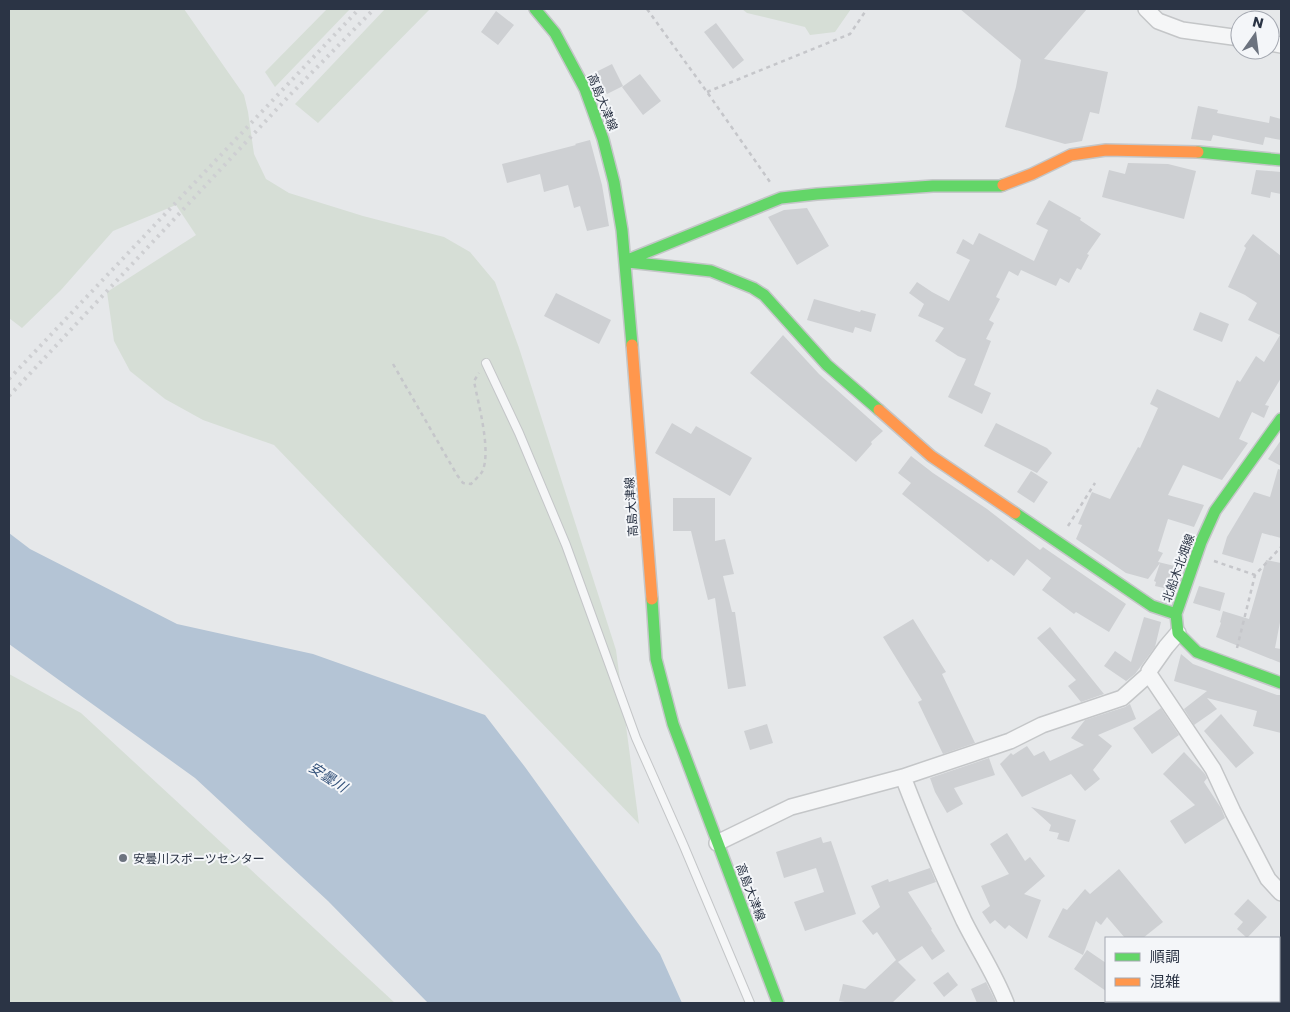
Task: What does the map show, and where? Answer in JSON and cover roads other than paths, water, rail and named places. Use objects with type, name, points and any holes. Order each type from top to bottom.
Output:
[{"type":"main road","name":"高島大津線","points":[[535,9],[555,33],[585,90],[603,139],[614,182],[625,262],[656,659],[673,724],[778,1003]]},
{"type":"main road","points":[[625,262],[781,198],[933,186],[1000,186],[1032,174],[1071,155],[1106,150],[1197,152],[1281,160]]},
{"type":"main road","points":[[625,262],[711,271],[753,288],[764,295],[826,365],[931,456],[1152,606],[1176,614]]},
{"type":"main road","name":"北船木北畑線","points":[[1178,632],[1176,614],[1200,542],[1215,511],[1281,419]]},
{"type":"main road","points":[[1178,632],[1197,652],[1281,683]]},
{"type":"street","points":[[1146,9],[1158,21],[1182,30],[1230,37]]},
{"type":"street","points":[[717,842],[791,807],[903,777],[1010,740],[1042,725],[1122,698],[1149,674],[1149,671],[1166,646],[1178,632]]},
{"type":"street","points":[[1149,674],[1213,769],[1268,879],[1281,893]]},
{"type":"street","points":[[903,777],[929,843],[961,914],[1006,1003]]},
{"type":"lane","points":[[486,363],[519,433],[566,544],[636,738],[750,1003]]},
{"type":"water","name":"安曇川","points":[[9,533],[30,549],[177,624],[313,654],[485,715],[525,767],[660,954],[682,1003],[428,1003],[328,901],[195,778],[9,644]]},
{"type":"railway","points":[[9,379],[359,9]]},
{"type":"railway","points":[[9,396],[289,96],[374,9]]},
{"type":"place","name":"安曇川スポーツセンター","points":[[123,858]]}]
